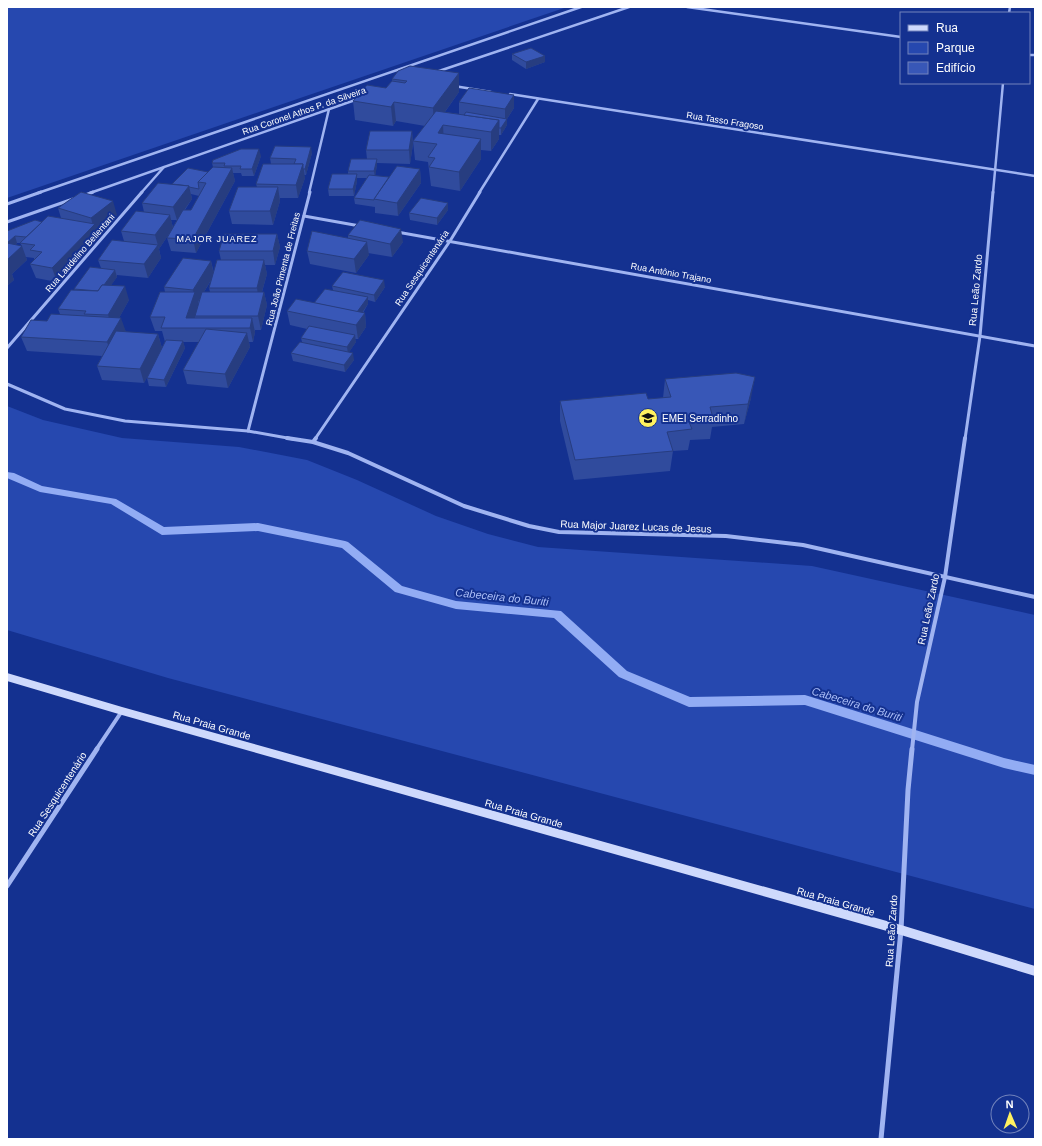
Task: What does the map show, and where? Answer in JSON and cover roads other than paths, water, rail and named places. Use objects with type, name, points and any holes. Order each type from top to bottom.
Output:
[{"type":"street","points":[[7,204],[581,7]]},
{"type":"street","points":[[436,72],[629,7]]},
{"type":"street","points":[[687,7],[900,37]]},
{"type":"street","name":"Rua Leão Zardo","points":[[881,1139],[901,930],[908,790],[917,702],[945,577],[980,336],[1003,84]]},
{"type":"street","points":[[452,86],[499,93]]},
{"type":"street","name":"Rua Tasso Fragoso","points":[[506,94],[1035,176]]},
{"type":"street","name":"Rua Coronel Athos P. da Silveira","points":[[82,196],[364,97]]},
{"type":"street","name":"Rua Sesquicentenária","points":[[313,442],[450,241],[538,98]]},
{"type":"street","name":"Rua João Pimenta de Freitas","points":[[248,431],[304,216],[328,109]]},
{"type":"street","name":"Rua Laudelino Bellentani","points":[[7,348],[164,167]]},
{"type":"street","points":[[7,222],[74,199]]},
{"type":"street","points":[[304,216],[365,226]]},
{"type":"street","name":"Rua Antônio Trajano","points":[[396,232],[1035,346]]},
{"type":"street","name":"Rua Major Juarez Lucas de Jesus","points":[[7,384],[65,409],[125,421],[248,431],[313,442],[348,453],[464,506],[529,526],[560,532],[726,536],[803,545],[1035,597]]},
{"type":"street","name":"Rua Praia Grande","points":[[7,677],[122,711],[901,930],[1035,971]]},
{"type":"street","name":"Rua Sesquicentenário","points":[[7,886],[122,711]]},
{"type":"waterway","name":"Cabeceira do Buriti","points":[[7,475],[11,475],[40,489],[113,501],[162,531],[258,527],[345,545],[399,589],[456,605],[557,614],[623,674],[689,702],[805,700],[1004,763],[1035,770]]},
{"type":"place","name":"EMEI Serradinho","points":[[648,418]]},
{"type":"district","name":"MAJOR JUAREZ","points":[[217,239]]}]
